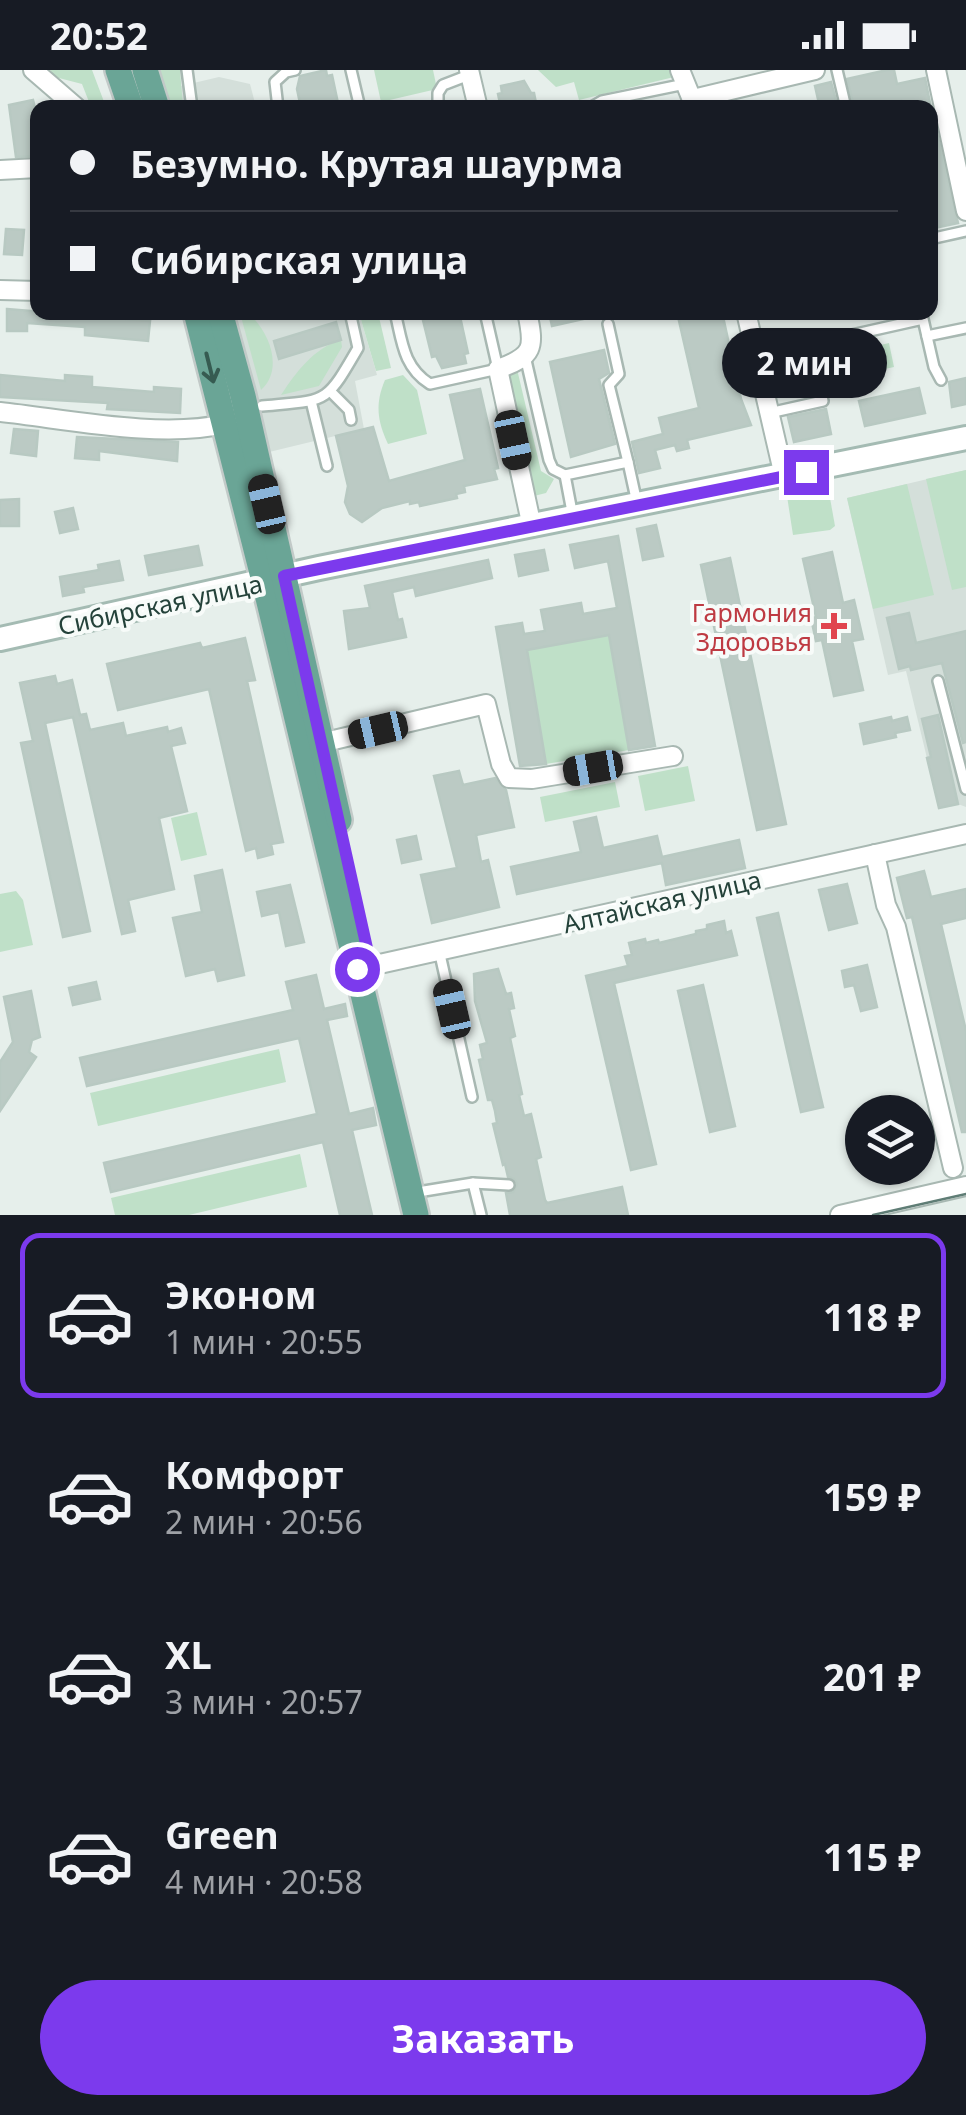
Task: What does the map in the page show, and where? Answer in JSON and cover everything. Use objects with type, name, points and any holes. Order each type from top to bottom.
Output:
[{"type":"main road","points":[[118,70],[129,100]]},
{"type":"main road","points":[[145,70],[154,100]]},
{"type":"main road","points":[[198,320],[224,424],[321,743],[364,967]]},
{"type":"main road","points":[[222,320],[274,579],[423,1207]]},
{"type":"main road","name":"Сибирская улица","points":[[0,639],[966,438]]},
{"type":"street","points":[[33,70],[67,100]]},
{"type":"street","points":[[688,90],[815,70]]},
{"type":"street","points":[[936,70],[966,211]]},
{"type":"street","points":[[470,72],[476,100]]},
{"type":"street","points":[[0,170],[30,168]]},
{"type":"street","points":[[0,290],[30,291]]},
{"type":"street","points":[[528,320],[533,340],[525,356],[498,369],[532,528]]},
{"type":"street","points":[[748,320],[784,476]]},
{"type":"street","points":[[0,412],[156,428],[203,429],[224,424]]},
{"type":"street","points":[[321,743],[486,704],[501,764],[509,778],[532,779],[673,756]]},
{"type":"street","name":"Алтайская улица","points":[[364,967],[966,834]]},
{"type":"street","points":[[875,854],[953,1168]]},
{"type":"street","points":[[840,1215],[966,1186]]},
{"type":"lane","points":[[186,70],[191,100]]},
{"type":"lane","points":[[277,100],[275,82],[295,70]]},
{"type":"lane","points":[[351,70],[358,100]]},
{"type":"lane","points":[[837,70],[844,100]]},
{"type":"lane","points":[[438,100],[443,85],[470,72]]},
{"type":"lane","points":[[610,100],[688,90]]},
{"type":"lane","points":[[938,237],[966,231]]},
{"type":"lane","points":[[262,406],[311,401],[332,393],[358,348],[352,320]]},
{"type":"lane","points":[[397,320],[407,363],[430,384],[498,369],[487,320]]},
{"type":"lane","points":[[770,412],[823,401],[812,352],[816,343],[906,320]]},
{"type":"lane","points":[[923,320],[941,380]]},
{"type":"lane","points":[[608,324],[619,374],[610,385],[638,506]]},
{"type":"lane","points":[[927,336],[966,328]]},
{"type":"lane","points":[[525,356],[553,469],[565,475],[628,462]]},
{"type":"lane","points":[[332,393],[349,410],[351,420]]},
{"type":"lane","points":[[311,401],[326,466]]},
{"type":"lane","points":[[565,475],[574,519]]},
{"type":"lane","points":[[938,681],[966,789]]},
{"type":"lane","points":[[439,950],[472,1097]]},
{"type":"lane","points":[[423,1207],[473,1183],[510,1186]]},
{"type":"lane","points":[[473,1183],[480,1215]]},
{"type":"shaded area","points":[[219,77],[250,84],[254,100],[167,100],[164,90]]},
{"type":"shaded area","points":[[232,320],[361,320],[377,375],[355,381],[364,429],[265,453]]},
{"type":"shaded area","points":[[966,470],[966,807],[958,804],[939,808],[906,671],[888,675],[847,498]]},
{"type":"green space","points":[[50,70],[92,70],[103,100],[88,100],[82,84],[55,77]]},
{"type":"green space","points":[[156,70],[180,70],[182,100],[166,100]]},
{"type":"green space","points":[[374,70],[433,70],[437,89],[381,100]]},
{"type":"green space","points":[[538,70],[672,70],[674,77],[579,100],[574,82],[556,87]]},
{"type":"green space","points":[[242,320],[255,320],[271,350],[272,371],[261,390]]},
{"type":"green space","points":[[361,320],[380,320],[391,368],[376,371]]},
{"type":"green space","points":[[341,340],[342,347],[319,386],[281,395],[314,355]]},
{"type":"green space","points":[[889,343],[894,367],[848,377],[843,354]]},
{"type":"green space","points":[[517,369],[541,471],[554,479],[546,493],[530,497],[501,374]]},
{"type":"green space","points":[[403,375],[417,390],[427,434],[388,444],[381,428],[380,396],[385,380]]},
{"type":"green space","points":[[966,470],[966,587],[952,590],[926,479]]},
{"type":"green space","points":[[907,484],[934,595],[873,609],[847,498]]},
{"type":"green space","points":[[828,487],[835,526],[793,535],[787,496]]},
{"type":"green space","points":[[609,635],[629,750],[546,764],[527,650]]},
{"type":"green space","points":[[688,766],[695,801],[645,811],[638,776]]},
{"type":"green space","points":[[615,782],[620,807],[545,822],[540,797]]},
{"type":"green space","points":[[197,812],[207,855],[181,861],[171,818]]},
{"type":"green space","points":[[16,891],[23,900],[33,945],[0,952],[0,894]]},
{"type":"green space","points":[[279,1049],[286,1082],[98,1126],[90,1093]]},
{"type":"green space","points":[[300,1154],[307,1187],[189,1215],[115,1215],[111,1198]]},
{"type":"building","points":[[326,70],[327,76],[332,75],[337,100],[299,100],[300,76]]},
{"type":"building","points":[[894,70],[897,84],[925,78],[929,100],[852,100],[847,79]]},
{"type":"building","points":[[524,81],[535,100],[499,100],[501,86]]},
{"type":"building","points":[[831,82],[836,100],[818,100],[815,86]]},
{"type":"building","points":[[30,101],[30,156],[16,157],[9,105]]},
{"type":"building","points":[[938,137],[958,223],[938,227]]},
{"type":"building","points":[[6,229],[24,230],[22,255],[4,254]]},
{"type":"building","points":[[7,309],[30,311],[30,320],[150,321],[148,341],[85,335],[85,327],[27,323],[27,331],[7,331]]},
{"type":"building","points":[[423,320],[461,320],[468,353],[464,354],[466,363],[442,368],[436,356],[432,357]]},
{"type":"building","points":[[551,320],[579,320],[552,326]]},
{"type":"building","points":[[679,320],[724,320],[741,399],[751,425],[687,440],[689,448],[677,451],[675,445],[655,450],[660,468],[639,473],[632,442],[663,434],[659,418],[699,408]]},
{"type":"building","points":[[336,322],[341,340],[279,359],[274,341]]},
{"type":"building","points":[[604,350],[609,373],[599,379],[615,444],[571,457],[550,362]]},
{"type":"building","points":[[0,375],[65,381],[65,375],[92,377],[92,387],[154,392],[154,387],[181,389],[180,413],[107,409],[108,403],[0,397]]},
{"type":"building","points":[[966,378],[966,404],[952,407],[949,382]]},
{"type":"building","points":[[919,388],[925,413],[865,426],[859,401]]},
{"type":"building","points":[[480,389],[498,468],[494,469],[497,479],[464,486],[465,492],[456,494],[457,498],[420,506],[419,502],[410,501],[382,508],[362,522],[350,514],[336,436],[373,427],[389,481],[465,460],[450,395]]},
{"type":"building","points":[[826,409],[831,434],[794,442],[788,417]]},
{"type":"building","points":[[14,429],[38,431],[36,456],[11,453]]},
{"type":"building","points":[[77,437],[178,442],[177,461],[99,451],[99,460],[75,458]]},
{"type":"building","points":[[19,499],[19,526],[0,526],[0,500]]},
{"type":"building","points":[[73,508],[78,529],[60,533],[55,512]]},
{"type":"building","points":[[656,525],[663,556],[643,560],[637,529]]},
{"type":"building","points":[[618,536],[655,746],[629,750],[609,635],[527,650],[546,764],[520,766],[496,627],[522,623],[524,634],[545,631],[541,610],[581,603],[583,614],[617,608],[608,561],[575,568],[570,545]]},
{"type":"building","points":[[198,546],[202,565],[149,575],[145,556]]},
{"type":"building","points":[[544,550],[548,570],[519,576],[515,555]]},
{"type":"building","points":[[832,552],[843,603],[854,600],[863,639],[852,641],[863,690],[834,696],[822,640],[816,641],[811,618],[816,617],[803,559]]},
{"type":"building","points":[[730,558],[786,824],[757,830],[701,565]]},
{"type":"building","points":[[488,560],[492,578],[416,596],[414,587],[392,592],[406,637],[349,649],[344,611],[370,608],[365,586]]},
{"type":"building","points":[[119,561],[123,580],[83,587],[84,592],[63,596],[60,577],[99,570],[98,565]]},
{"type":"building","points":[[909,613],[916,643],[966,631],[966,742],[963,743],[942,663],[899,669],[887,618]]},
{"type":"building","points":[[245,638],[255,680],[247,681],[283,842],[271,844],[273,854],[258,858],[256,848],[246,851],[209,689],[118,710],[107,664],[200,643],[202,648]]},
{"type":"building","points":[[55,676],[57,684],[72,680],[80,715],[86,714],[90,730],[123,723],[126,736],[167,727],[168,732],[181,728],[185,743],[171,746],[187,811],[159,818],[174,889],[128,900],[135,931],[122,934],[73,717],[45,723],[90,931],[63,937],[21,743],[33,741],[20,683]]},
{"type":"building","points":[[938,715],[958,804],[939,808],[922,719]]},
{"type":"building","points":[[891,717],[892,721],[907,717],[910,730],[864,744],[860,724]]},
{"type":"building","points":[[459,771],[463,785],[495,778],[506,790],[514,827],[476,835],[481,862],[488,860],[499,907],[432,923],[421,875],[457,868],[434,776]]},
{"type":"building","points":[[596,817],[603,848],[657,836],[662,857],[739,840],[745,868],[666,885],[662,863],[517,894],[511,867],[581,852],[574,822]]},
{"type":"building","points":[[416,836],[421,859],[402,863],[397,840]]},
{"type":"building","points":[[222,870],[244,975],[218,981],[215,969],[186,976],[173,918],[202,912],[195,876]]},
{"type":"building","points":[[924,871],[931,897],[966,889],[966,918],[941,924],[966,1031],[966,1132],[962,1132],[912,917],[907,918],[897,878]]},
{"type":"building","points":[[847,884],[857,923],[829,930],[819,890]]},
{"type":"building","points":[[290,885],[304,942],[286,946],[279,912],[262,916],[257,892]]},
{"type":"building","points":[[778,913],[823,1107],[801,1112],[757,918]]},
{"type":"building","points":[[724,921],[737,955],[614,983],[656,1164],[631,1170],[586,976],[628,966],[625,956],[632,955],[629,943],[645,939],[646,943],[659,943],[696,934],[707,929],[707,925]]},
{"type":"building","points":[[867,965],[877,1007],[861,1011],[854,985],[845,987],[842,971]]},
{"type":"building","points":[[498,969],[506,994],[511,993],[514,1008],[509,1009],[515,1036],[510,1038],[522,1094],[519,1095],[524,1116],[531,1114],[545,1200],[547,1203],[622,1187],[628,1215],[510,1215],[506,1193],[513,1192],[517,1184],[508,1177],[503,1165],[493,1124],[497,1123],[495,1111],[492,1100],[488,1100],[479,1060],[483,1059],[480,1045],[487,1043],[475,1001],[474,974]]},
{"type":"building","points":[[316,975],[324,1009],[345,1004],[347,1016],[327,1020],[349,1114],[373,1108],[376,1125],[352,1130],[372,1215],[340,1215],[323,1142],[111,1192],[104,1163],[317,1114],[299,1038],[87,1086],[80,1058],[293,1010],[286,982]]},
{"type":"building","points":[[96,982],[100,999],[73,1005],[69,988]]},
{"type":"building","points":[[703,985],[735,1126],[710,1132],[678,991]]},
{"type":"building","points":[[31,991],[40,1037],[32,1040],[29,1052],[36,1057],[0,1111],[0,1062],[13,1042],[4,997]]},
{"type":"tram line","points":[[873,1215],[966,1194]]},
{"type":"place","name":"Гармония Здоровья","points":[[834,626]]},
{"type":"route","points":[[357,969],[371,966],[284,576],[806,472]]}]
